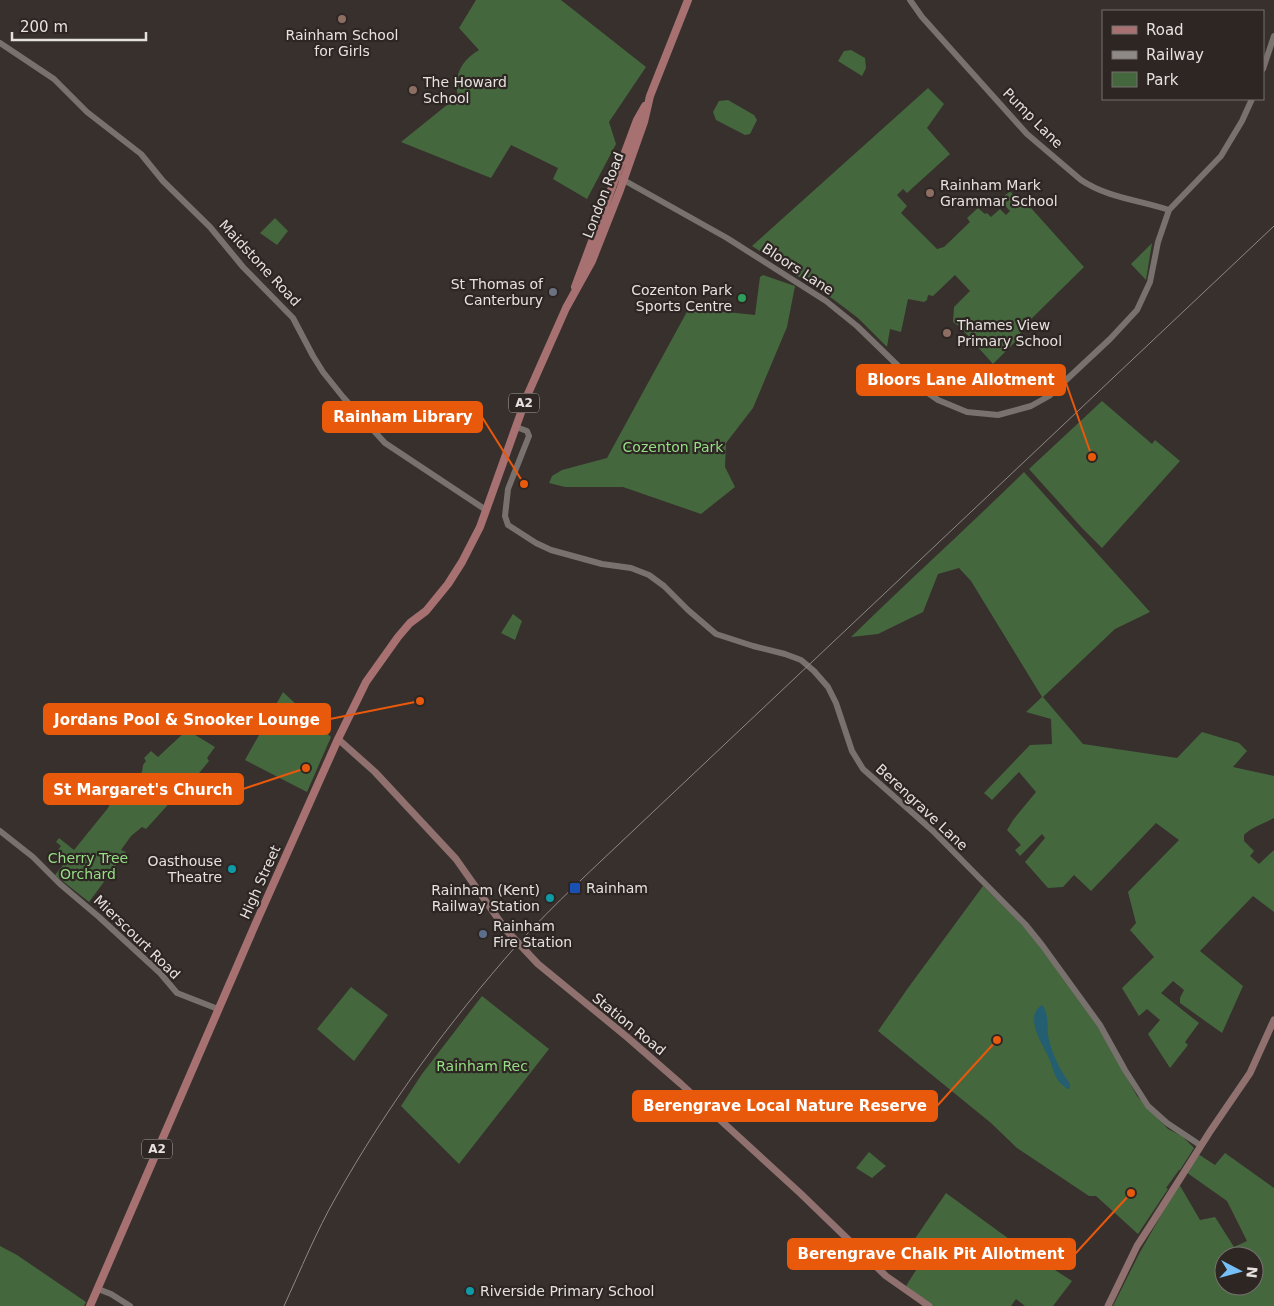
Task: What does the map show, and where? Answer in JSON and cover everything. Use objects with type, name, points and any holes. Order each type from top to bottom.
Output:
[{"type":"main road","name":"London Road","points":[[486,510],[529,390],[571,299],[592,261],[620,178],[644,122],[650,96],[688,0]]},
{"type":"main road","name":"High Street","points":[[98,1289],[218,1009],[338,739],[366,682],[380,659],[403,631],[426,611],[456,573],[472,543],[486,510]]},
{"type":"main road","name":"Station Road","points":[[338,739],[375,772],[456,859],[506,930],[538,964],[627,1037],[687,1090],[800,1193],[886,1276],[929,1306]]},
{"type":"main road","points":[[1108,1306],[1137,1246],[1200,1145],[1250,1074],[1274,1020]]},
{"type":"main road","name":"A2","points":[[90,1306],[98,1289]]},
{"type":"street","name":"Pump Lane","points":[[910,0],[922,17],[1027,134],[1081,180],[1108,194],[1169,210]]},
{"type":"street","points":[[1264,65],[1274,36]]},
{"type":"street","name":"Maidstone Road","points":[[0,42],[54,79],[91,116],[132,145],[141,154],[163,181],[219,237],[243,266],[293,318],[323,372],[343,397],[385,442],[486,510]]},
{"type":"street","points":[[1169,210],[1221,156],[1242,121],[1252,100]]},
{"type":"street","name":"Bloors Lane","points":[[620,178],[727,238],[826,301],[858,326],[921,388],[949,406],[977,414],[1004,414],[1031,406],[1049,396],[1125,324],[1137,310],[1150,282],[1158,242],[1169,210]]},
{"type":"street","name":"Berengrave Lane","points":[[516,427],[527,431],[529,436],[508,489],[506,521],[508,525],[551,550],[595,562],[631,568],[649,575],[664,586],[716,634],[801,660],[814,671],[828,687],[836,703],[852,751],[868,776],[932,831],[1025,924],[1100,1025],[1148,1106],[1165,1122],[1200,1145]]},
{"type":"street","name":"Mierscourt Road","points":[[0,831],[99,917],[160,973],[177,993],[218,1009]]},
{"type":"street","points":[[98,1289],[130,1306]]},
{"type":"green space","points":[[476,0],[561,0],[646,67],[609,122],[616,144],[587,199],[553,179],[558,168],[511,145],[491,178],[401,142],[458,96],[457,81],[460,69],[468,58],[479,50],[459,28]]},
{"type":"green space","points":[[851,50],[865,58],[866,68],[862,76],[838,61],[844,51]]},
{"type":"green space","name":"Rainham Mark Grammar School","points":[[928,88],[944,104],[927,128],[950,154],[907,193],[903,189],[897,195],[907,206],[901,213],[937,249],[944,247],[970,222],[967,218],[978,208],[991,217],[1000,209],[1006,215],[1010,211],[1000,200],[1010,191],[1021,205],[1031,208],[1084,267],[1026,324],[1015,342],[993,364],[960,327],[953,322],[954,307],[970,291],[955,275],[933,296],[928,295],[927,300],[924,302],[908,299],[901,332],[890,329],[887,347],[858,318],[833,299],[752,246]]},
{"type":"green space","points":[[728,100],[754,115],[757,120],[750,134],[745,135],[716,120],[713,112],[719,101]]},
{"type":"green space","points":[[275,218],[288,231],[277,245],[260,233]]},
{"type":"green space","points":[[1152,243],[1146,280],[1131,264]]},
{"type":"green space","name":"Cozenton Park","points":[[763,275],[795,286],[787,327],[753,408],[726,443],[725,467],[735,487],[701,514],[623,487],[565,487],[549,483],[552,476],[562,470],[607,458],[689,308],[755,315],[760,277]]},
{"type":"green space","points":[[1102,401],[1152,444],[1155,440],[1180,461],[1102,548],[1029,469]]},
{"type":"green space","points":[[1024,472],[1150,612],[1115,629],[1043,697],[1083,744],[1177,758],[1202,732],[1239,743],[1247,751],[1233,767],[1274,776],[1274,818],[1247,832],[1244,835],[1244,841],[1254,851],[1250,856],[1259,864],[1274,850],[1274,912],[1253,896],[1200,951],[1243,986],[1222,1033],[1180,1003],[1184,990],[1173,981],[1161,993],[1199,1023],[1185,1042],[1188,1045],[1170,1068],[1148,1034],[1160,1020],[1147,1009],[1139,1016],[1122,988],[1154,957],[1130,930],[1136,923],[1128,892],[1179,840],[1156,823],[1091,891],[1074,875],[1063,887],[1048,888],[1025,862],[1045,838],[1042,834],[1020,856],[1015,850],[1021,845],[1007,830],[1036,792],[1019,772],[992,800],[984,793],[1030,745],[1052,744],[1051,719],[1026,712],[1042,697],[971,581],[959,568],[938,574],[923,612],[878,634],[851,637]]},
{"type":"green space","points":[[513,614],[522,621],[515,640],[501,633]]},
{"type":"green space","points":[[283,692],[331,737],[307,792],[245,760]]},
{"type":"green space","name":"Cherry Tree Orchard","points":[[187,730],[215,747],[207,758],[209,761],[195,778],[210,795],[202,802],[185,787],[181,791],[180,802],[175,797],[146,829],[142,827],[131,836],[121,850],[126,852],[89,902],[55,875],[68,859],[58,850],[61,846],[56,842],[59,838],[74,850],[111,802],[104,789],[104,784],[114,789],[117,783],[121,791],[123,791],[142,772],[146,761],[144,758],[151,751],[158,757]]},
{"type":"green space","points":[[983,886],[1031,934],[1088,1010],[1137,1096],[1168,1129],[1182,1136],[1194,1148],[1166,1188],[1168,1189],[1138,1234],[1096,1196],[1089,1196],[1017,1148],[991,1123],[878,1031]]},
{"type":"green space","points":[[351,987],[388,1015],[354,1061],[317,1029]]},
{"type":"green space","name":"Rainham Rec","points":[[482,996],[549,1049],[459,1164],[401,1106],[422,1074]]},
{"type":"green space","points":[[869,1152],[886,1166],[872,1178],[856,1168]]},
{"type":"green space","points":[[1225,1153],[1274,1188],[1274,1306],[1113,1306],[1140,1252],[1179,1184],[1200,1220],[1215,1217],[1233,1246],[1214,1246],[1214,1296],[1264,1296],[1264,1246],[1236,1246],[1247,1241],[1227,1201],[1186,1172],[1198,1154],[1215,1165]]},
{"type":"green space","points":[[946,1193],[1024,1250],[1072,1281],[1053,1306],[1025,1306],[1016,1299],[1011,1306],[931,1306],[906,1286],[925,1256],[910,1246]]},
{"type":"green space","points":[[0,1246],[17,1255],[86,1302],[84,1306],[0,1306]]},
{"type":"water","points":[[1042,1005],[1046,1013],[1051,1046],[1057,1063],[1070,1084],[1070,1089],[1056,1078],[1038,1037],[1034,1016]]},
{"type":"railway","points":[[284,1306],[329,1210],[376,1130],[443,1035],[517,945],[591,871],[1274,226]]},
{"type":"place","name":"Rainham School for Girls","points":[[342,19]]},
{"type":"place","name":"The Howard School","points":[[413,90]]},
{"type":"place","name":"Rainham Mark Grammar School","points":[[930,193]]},
{"type":"place","name":"St Thomas of Canterbury","points":[[553,292]]},
{"type":"place","name":"Cozenton Park Sports Centre","points":[[742,298]]},
{"type":"place","name":"Thames View Primary School","points":[[947,333]]},
{"type":"place","name":"Bloors Lane Allotment","points":[[1092,457]]},
{"type":"place","name":"Rainham Library","points":[[524,484]]},
{"type":"place","name":"Jordans Pool & Snooker Lounge","points":[[420,701]]},
{"type":"place","name":"St Margaret's Church","points":[[306,768]]},
{"type":"place","name":"Oasthouse Theatre","points":[[232,869]]},
{"type":"place","name":"Rainham","points":[[575,888]]},
{"type":"place","name":"Rainham (Kent) Railway Station","points":[[550,898]]},
{"type":"place","name":"Rainham Fire Station","points":[[483,934]]},
{"type":"place","name":"Berengrave Local Nature Reserve","points":[[997,1040]]},
{"type":"place","name":"Berengrave Chalk Pit Allotment","points":[[1131,1193]]},
{"type":"place","name":"Riverside Primary School","points":[[470,1291]]}]
